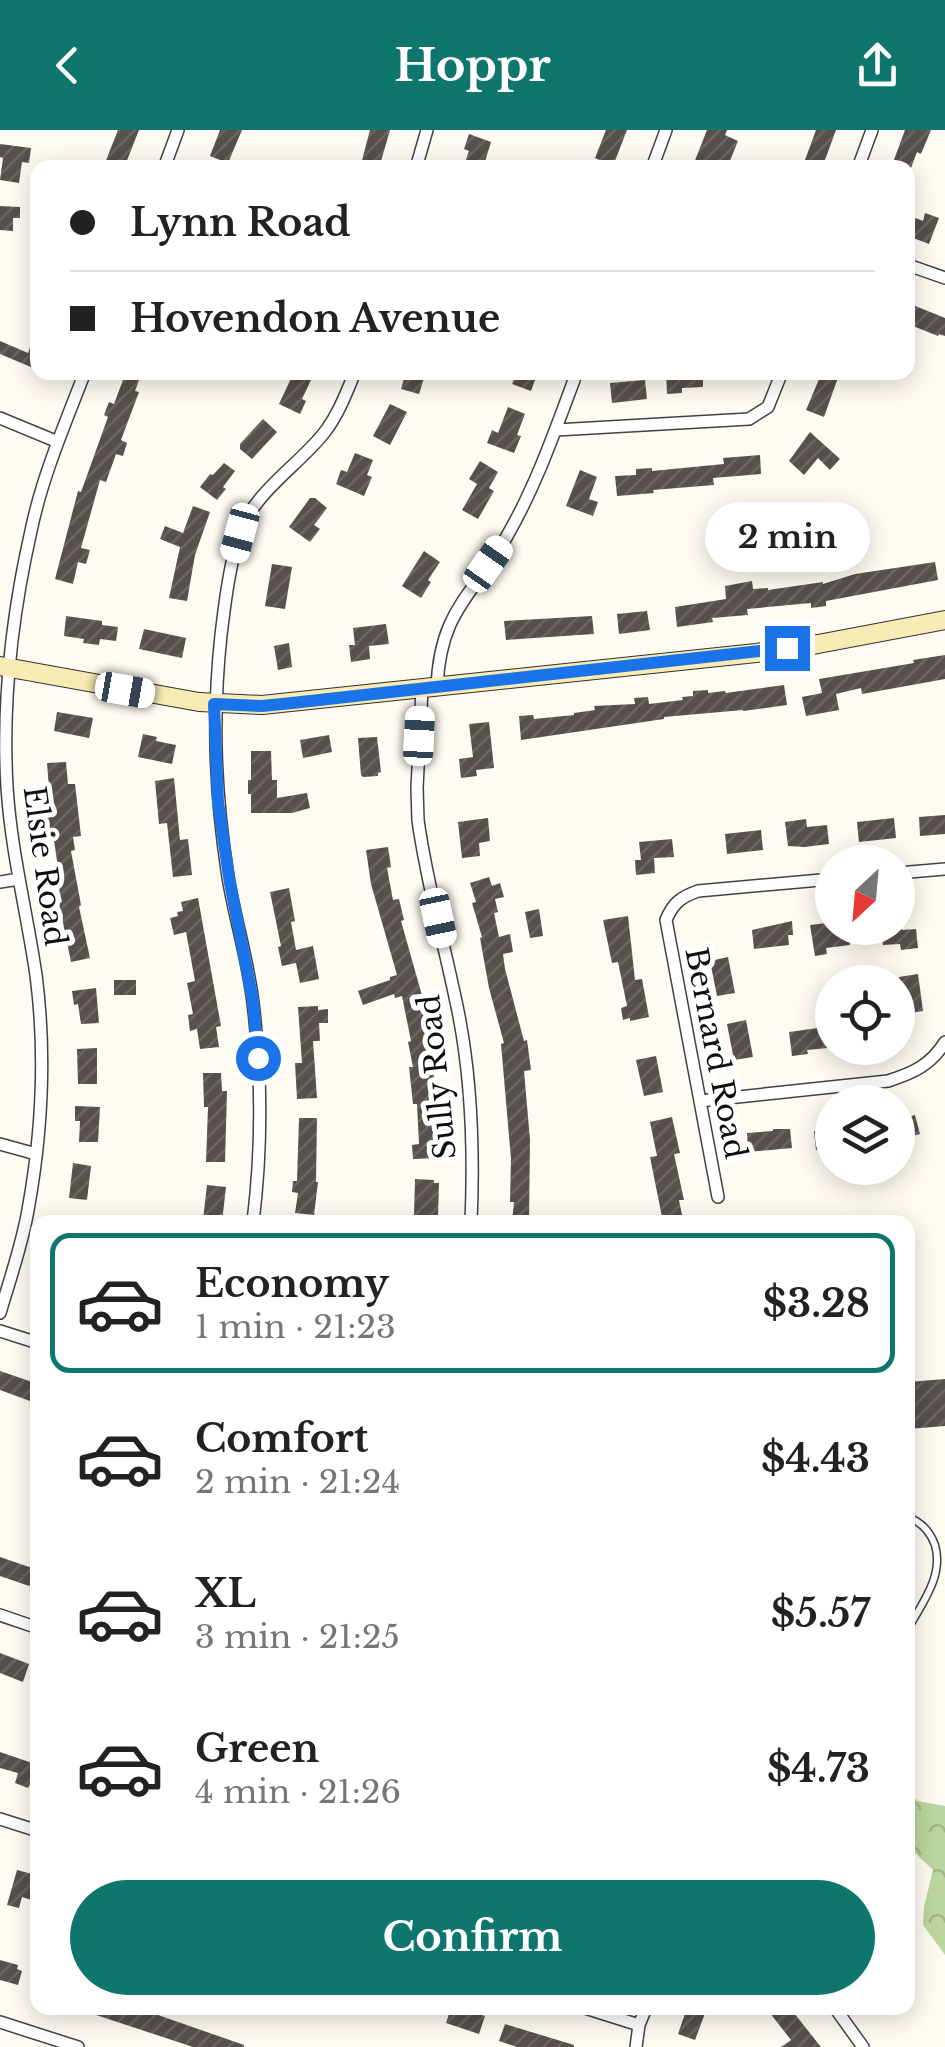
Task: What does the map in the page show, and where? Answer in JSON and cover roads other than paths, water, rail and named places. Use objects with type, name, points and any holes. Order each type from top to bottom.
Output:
[{"type":"street","points":[[167,160],[178,130]]},
{"type":"street","points":[[418,160],[427,130]]},
{"type":"street","points":[[655,160],[666,130]]},
{"type":"street","points":[[861,160],[872,130]]},
{"type":"street","points":[[915,267],[945,278]]},
{"type":"street","name":"Elsie Road","points":[[0,1312],[28,1212],[41,1088],[36,976],[7,787],[4,667],[31,528],[82,380]]},
{"type":"street","points":[[253,1215],[261,1109],[258,1058],[253,1001],[218,802],[214,704],[228,585],[240,533],[270,487],[323,434],[352,380]]},
{"type":"street","name":"Sully Road","points":[[470,1215],[472,1106],[460,1018],[422,846],[416,788],[430,688],[448,624],[506,540],[533,488],[574,380]]},
{"type":"street","points":[[556,430],[749,420],[768,407],[779,380]]},
{"type":"street","points":[[0,418],[58,442]]},
{"type":"street","points":[[4,667],[214,704],[262,706],[756,653],[945,620]]},
{"type":"street","points":[[915,872],[945,869]]},
{"type":"street","points":[[0,882],[19,878]]},
{"type":"street","name":"Bernard Road","points":[[718,1197],[666,920],[671,907],[682,897],[698,891],[815,881]]},
{"type":"street","points":[[700,1101],[888,1081],[916,1072],[930,1062],[945,1042]]},
{"type":"street","points":[[0,1144],[36,1154]]},
{"type":"street","points":[[0,1331],[30,1340]]},
{"type":"street","points":[[0,1616],[30,1625]]},
{"type":"street","points":[[0,1819],[30,1828]]},
{"type":"street","points":[[608,2015],[639,2025]]},
{"type":"street","points":[[636,2047],[643,2015]]},
{"type":"street","points":[[840,2015],[863,2047]]},
{"type":"street","points":[[0,2022],[78,2047]]},
{"type":"lane","points":[[915,1522],[933,1538],[942,1558],[915,1616]]}]
